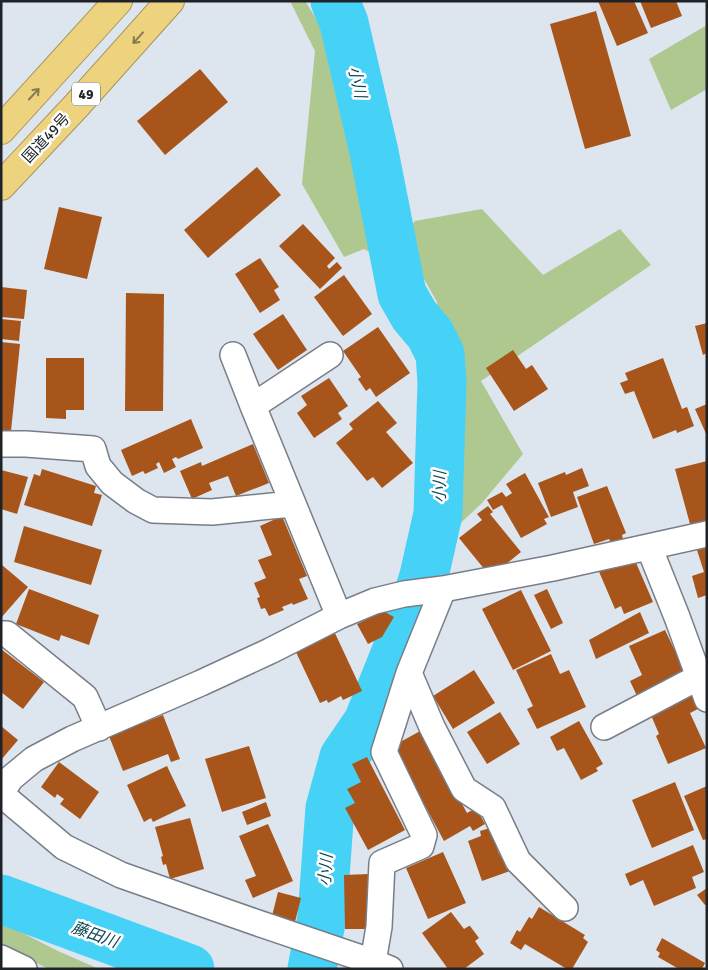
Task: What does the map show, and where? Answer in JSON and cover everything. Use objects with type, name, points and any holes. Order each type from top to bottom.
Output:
[{"type":"highway","name":"49","points":[[1,130],[118,1]]},
{"type":"highway","name":"国道49号","points":[[1,186],[170,1]]},
{"type":"street","points":[[233,355],[339,616]]},
{"type":"street","points":[[253,406],[330,355]]},
{"type":"street","points":[[1,444],[93,449],[98,466],[112,483],[136,501],[153,510],[212,512],[292,504]]},
{"type":"street","points":[[437,590],[384,752],[424,836],[421,846],[382,863],[378,927],[381,965],[121,875],[64,847],[1,793],[11,778],[34,760],[72,739],[270,651],[339,616],[375,601],[404,594],[437,590],[553,568],[707,534]]},
{"type":"street","points":[[604,727],[703,688],[678,617],[649,546]]},
{"type":"street","points":[[1,634],[7,634],[84,697],[99,728]]},
{"type":"street","points":[[410,673],[432,727],[464,789],[493,808],[518,861],[565,908]]},
{"type":"street","points":[[1,958],[24,969]]},
{"type":"green space","points":[[290,1],[305,1],[317,20],[342,46],[382,258],[364,249],[344,257],[302,184],[315,51]]},
{"type":"green space","points":[[707,25],[707,89],[671,110],[649,59]]},
{"type":"green space","points":[[482,209],[543,275],[620,229],[651,265],[481,381],[523,454],[482,503],[449,534],[460,462],[453,418],[447,348],[437,302],[419,270],[407,232],[415,221]]},
{"type":"green space","points":[[1,922],[99,969],[49,969],[1,946]]},
{"type":"building","points":[[598,1],[634,1],[648,33],[617,46]]},
{"type":"building","points":[[640,1],[676,1],[682,16],[651,28]]},
{"type":"building","points":[[596,11],[631,136],[585,149],[550,24]]},
{"type":"building","points":[[200,69],[228,102],[165,155],[137,121]]},
{"type":"building","points":[[257,167],[281,195],[208,258],[184,230]]},
{"type":"building","points":[[59,207],[102,217],[87,279],[44,269]]},
{"type":"building","points":[[303,224],[335,258],[327,266],[329,269],[337,262],[342,268],[320,289],[279,246]]},
{"type":"building","points":[[260,258],[279,287],[274,290],[280,300],[260,313],[235,274]]},
{"type":"building","points":[[344,275],[372,314],[343,336],[314,297]]},
{"type":"building","points":[[1,287],[27,290],[24,319],[1,317]]},
{"type":"building","points":[[126,293],[164,294],[163,411],[125,411]]},
{"type":"building","points":[[283,314],[307,350],[278,370],[253,334]]},
{"type":"building","points":[[1,319],[21,321],[19,341],[1,339]]},
{"type":"building","points":[[707,323],[707,353],[703,355],[695,326]]},
{"type":"building","points":[[378,327],[410,373],[376,397],[370,388],[366,391],[358,379],[361,377],[343,351]]},
{"type":"building","points":[[1,342],[20,344],[11,431],[1,430]]},
{"type":"building","points":[[513,350],[526,369],[532,365],[548,389],[514,411],[486,368]]},
{"type":"building","points":[[46,358],[84,358],[84,410],[66,410],[66,419],[46,418]]},
{"type":"building","points":[[663,358],[682,409],[687,407],[694,426],[677,433],[676,430],[653,439],[634,391],[625,394],[620,383],[628,380],[625,373]]},
{"type":"building","points":[[329,378],[348,406],[338,413],[342,419],[314,438],[297,413],[307,405],[301,396]]},
{"type":"building","points":[[378,401],[397,423],[386,432],[413,463],[382,488],[373,477],[367,481],[336,443],[353,429],[349,424]]},
{"type":"building","points":[[707,404],[707,436],[695,409]]},
{"type":"building","points":[[191,419],[203,448],[178,459],[176,457],[172,459],[176,467],[164,473],[159,462],[156,464],[158,468],[145,474],[143,471],[132,476],[121,450]]},
{"type":"building","points":[[253,444],[269,483],[236,496],[228,476],[209,483],[212,490],[192,499],[180,471],[201,462],[202,466]]},
{"type":"building","points":[[707,461],[707,520],[690,524],[675,469]]},
{"type":"building","points":[[582,468],[589,486],[573,492],[578,507],[551,517],[538,483],[565,472],[566,475]]},
{"type":"building","points":[[42,469],[96,486],[94,493],[102,495],[92,526],[24,505],[34,474],[40,476]]},
{"type":"building","points":[[1,470],[28,477],[17,514],[1,509]]},
{"type":"building","points":[[525,473],[549,517],[544,519],[547,524],[521,538],[502,505],[493,510],[487,500],[502,492],[506,497],[512,493],[506,484]]},
{"type":"building","points":[[607,486],[626,533],[622,535],[623,539],[611,543],[609,539],[594,544],[577,497]]},
{"type":"building","points":[[488,506],[493,512],[490,514],[521,552],[496,572],[491,566],[485,570],[459,538],[482,520],[477,514]]},
{"type":"building","points":[[282,516],[307,576],[299,579],[308,599],[282,607],[284,610],[269,616],[265,608],[261,609],[257,598],[260,597],[254,583],[266,578],[258,560],[272,555],[260,526]]},
{"type":"building","points":[[24,526],[102,550],[91,585],[14,562]]},
{"type":"building","points":[[707,544],[707,595],[698,598],[692,576],[704,572],[696,547]]},
{"type":"building","points":[[634,558],[653,602],[624,614],[621,606],[615,609],[597,567],[606,563],[608,569]]},
{"type":"building","points":[[1,566],[28,587],[1,618]]},
{"type":"building","points":[[29,589],[99,615],[89,645],[61,635],[59,641],[16,624]]},
{"type":"building","points":[[547,589],[563,623],[551,629],[534,595]]},
{"type":"building","points":[[521,590],[551,651],[513,670],[482,609]]},
{"type":"building","points":[[383,611],[394,617],[382,637],[368,644],[357,624]]},
{"type":"building","points":[[640,612],[649,633],[596,659],[589,640]]},
{"type":"building","points":[[665,630],[687,676],[638,698],[630,681],[642,675],[629,646]]},
{"type":"building","points":[[334,631],[362,691],[343,700],[341,696],[328,703],[327,700],[320,703],[295,650]]},
{"type":"building","points":[[1,649],[44,682],[23,709],[1,692]]},
{"type":"building","points":[[551,654],[560,674],[569,670],[586,707],[537,729],[527,709],[533,706],[516,670]]},
{"type":"building","points":[[474,670],[495,703],[453,729],[433,696]]},
{"type":"building","points":[[690,689],[698,709],[690,713],[706,748],[668,764],[656,736],[659,734],[648,708]]},
{"type":"building","points":[[500,712],[520,744],[487,764],[467,732]]},
{"type":"building","points":[[163,715],[180,759],[171,762],[168,754],[123,771],[109,736]]},
{"type":"building","points":[[579,721],[603,764],[596,768],[598,771],[581,780],[564,748],[557,751],[550,737]]},
{"type":"building","points":[[1,726],[18,740],[1,760]]},
{"type":"building","points":[[422,730],[467,813],[476,808],[485,824],[473,831],[470,826],[444,841],[393,746]]},
{"type":"building","points":[[249,746],[266,798],[222,812],[205,759]]},
{"type":"building","points":[[367,757],[405,830],[368,850],[345,808],[355,803],[347,789],[361,782],[352,764]]},
{"type":"building","points":[[59,762],[99,792],[80,819],[60,804],[64,799],[57,794],[55,798],[41,787]]},
{"type":"building","points":[[167,766],[186,806],[153,822],[151,818],[144,822],[127,785]]},
{"type":"building","points":[[675,782],[694,830],[652,848],[632,800]]},
{"type":"building","points":[[707,786],[707,839],[703,840],[684,796]]},
{"type":"building","points":[[266,802],[271,816],[247,825],[242,812]]},
{"type":"building","points":[[190,818],[204,869],[170,879],[166,864],[163,865],[161,857],[163,856],[155,827]]},
{"type":"building","points":[[268,824],[293,881],[253,898],[245,880],[256,876],[239,836]]},
{"type":"building","points":[[490,828],[499,854],[504,853],[510,871],[482,881],[468,841],[481,836],[480,831]]},
{"type":"building","points":[[693,845],[704,872],[692,877],[696,888],[654,906],[643,880],[630,886],[625,874]]},
{"type":"building","points":[[443,852],[466,903],[428,919],[406,868]]},
{"type":"building","points":[[369,874],[369,909],[366,909],[366,929],[345,929],[344,875]]},
{"type":"building","points":[[707,888],[707,904],[705,905],[697,895]]},
{"type":"building","points":[[278,892],[301,898],[295,922],[272,916]]},
{"type":"building","points":[[539,907],[585,935],[583,938],[588,942],[572,969],[567,969],[525,944],[521,950],[510,943],[517,930],[520,932],[529,917],[532,919]]},
{"type":"building","points":[[451,912],[464,929],[470,926],[479,938],[475,941],[484,954],[464,969],[448,969],[422,933]]},
{"type":"building","points":[[662,938],[705,963],[702,969],[679,969],[658,957],[660,953],[656,950]]},
{"type":"waterway","name":"小川","points":[[312,969],[322,917],[330,808],[344,757],[368,722],[415,605],[424,576],[438,514],[442,382],[440,354],[430,334],[414,315],[402,294],[374,152],[344,23],[335,1]]},
{"type":"waterway","name":"藤田川","points":[[1,899],[190,969]]}]
